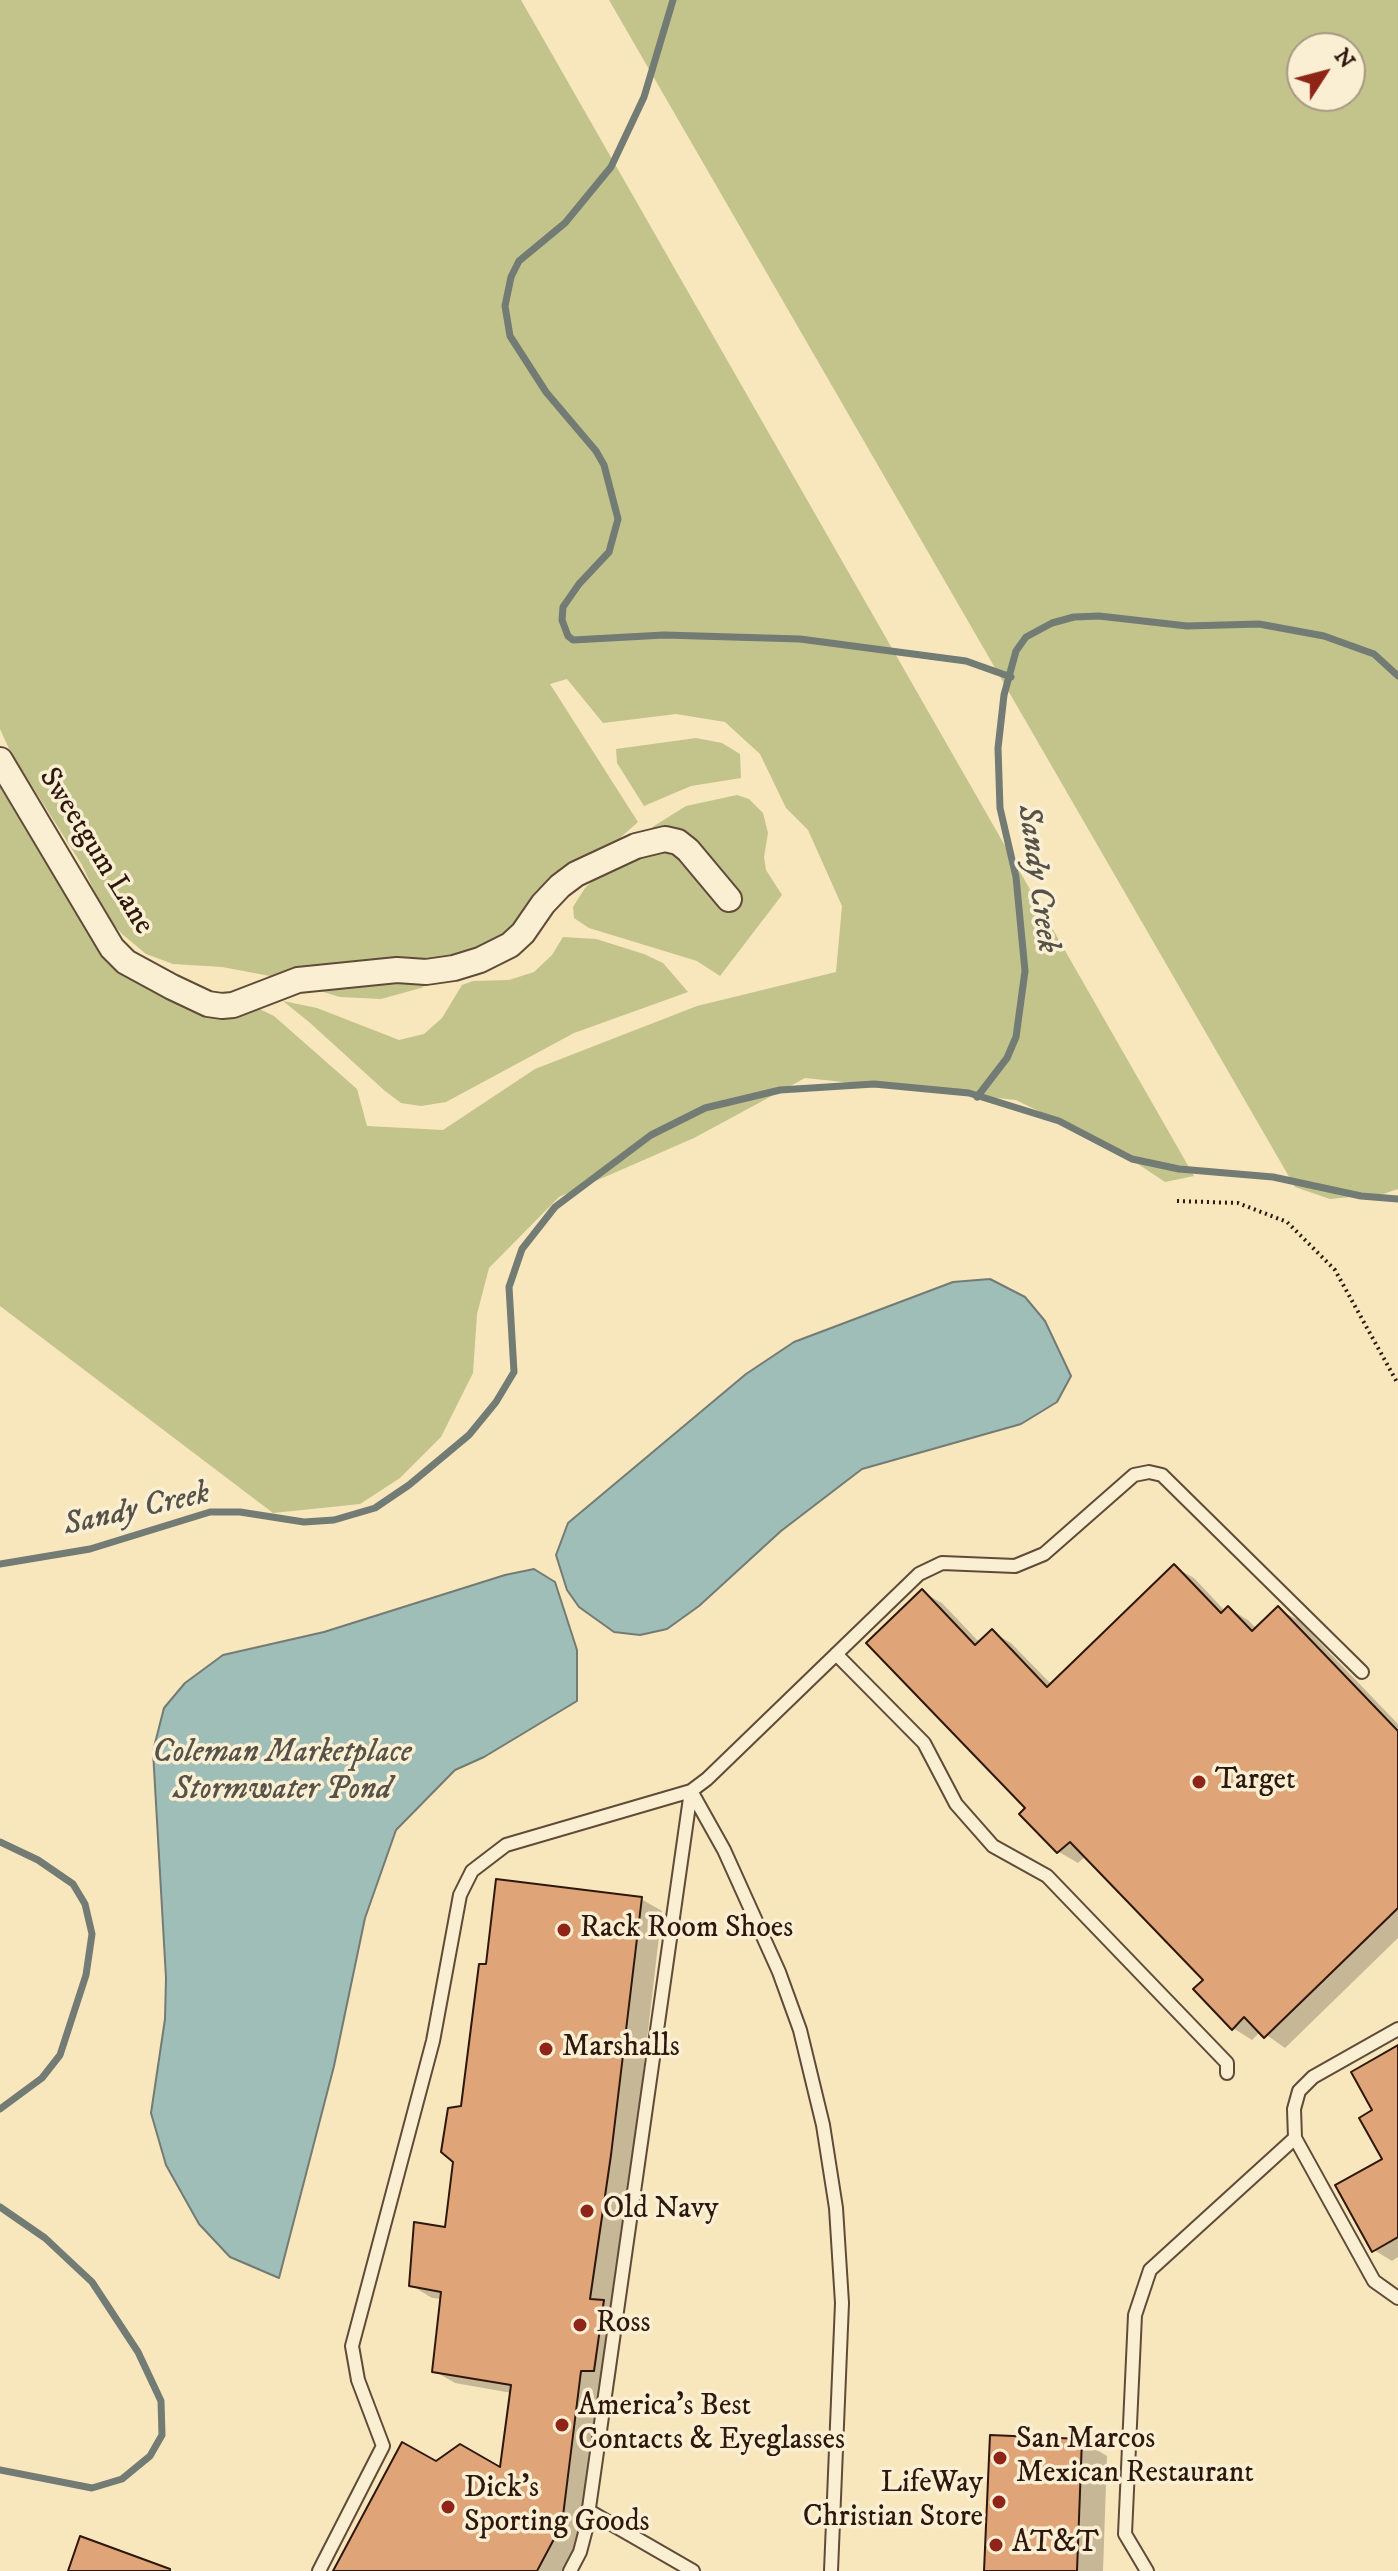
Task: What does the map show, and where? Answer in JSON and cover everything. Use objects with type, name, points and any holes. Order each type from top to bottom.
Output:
[{"type":"street","name":"Sweetgum Lane","points":[[0,760],[112,948],[126,962],[208,1004],[233,1005],[298,980],[397,970],[426,972],[480,960],[510,945],[523,933],[543,904],[576,874],[636,846],[665,839],[678,842],[688,850],[729,899]]},
{"type":"lane","points":[[319,2571],[383,2446],[358,2380],[352,2346],[433,2041],[460,1895],[472,1871],[506,1845],[691,1791],[919,1574],[942,1563],[1015,1566],[1044,1554],[1134,1475],[1149,1472],[1162,1475],[1362,1672]]},
{"type":"lane","points":[[836,1654],[924,1743],[956,1804],[993,1846],[1047,1876],[1227,2063],[1227,2073]]},
{"type":"lane","points":[[570,2571],[580,2552],[589,2511],[691,1791]]},
{"type":"lane","points":[[691,1791],[724,1850],[779,1972],[800,2030],[823,2125],[836,2208],[842,2303],[831,2571]]},
{"type":"lane","points":[[1398,2029],[1313,2077],[1299,2091],[1294,2109],[1295,2138],[1374,2281],[1398,2298]]},
{"type":"lane","points":[[1147,2571],[1125,2534],[1135,2315],[1150,2270],[1295,2138]]},
{"type":"lane","points":[[589,2511],[693,2571]]},
{"type":"path","points":[[1177,1201],[1238,1203],[1287,1222],[1335,1270],[1398,1384]]},
{"type":"green space","points":[[0,0],[521,0],[1194,1176],[1165,1182],[1117,1150],[1016,1100],[805,1078],[694,1138],[559,1197],[489,1268],[477,1314],[473,1373],[441,1437],[400,1478],[360,1504],[273,1513],[0,1306],[0,777],[124,974],[161,992],[224,992],[274,1016],[357,1089],[367,1126],[443,1130],[535,1069],[697,1006],[836,972],[842,906],[808,830],[786,808],[760,754],[725,722],[676,714],[603,723],[567,679],[550,684],[638,822],[568,884],[551,914],[529,933],[474,958],[421,988],[381,999],[340,997],[270,976],[222,967],[173,964],[146,954],[122,934],[106,916],[82,865],[11,753],[0,729]]},
{"type":"green space","points":[[609,0],[1398,0],[1398,1189],[1383,1194],[1330,1199],[1295,1187]]},
{"type":"green space","points":[[696,738],[722,743],[740,754],[741,778],[691,786],[644,806],[617,763],[616,749]]},
{"type":"green space","points":[[737,795],[749,799],[763,813],[768,833],[764,857],[766,870],[782,895],[720,976],[697,961],[589,928],[574,918],[573,907],[585,888],[654,826],[686,806]]},
{"type":"green space","points":[[563,937],[596,939],[644,954],[663,963],[688,992],[574,1033],[446,1102],[421,1106],[401,1103],[385,1091],[283,1001],[317,1008],[399,1040],[424,1034],[442,1018],[462,985],[473,981],[509,980],[534,972],[552,955]]},
{"type":"water","points":[[990,1279],[1025,1297],[1045,1321],[1071,1376],[1057,1402],[1021,1424],[862,1469],[781,1531],[699,1606],[667,1629],[640,1635],[614,1632],[579,1607],[567,1590],[556,1555],[568,1523],[746,1374],[794,1342],[953,1282]]},
{"type":"water","name":"Coleman Marketplace Stormwater Pond","points":[[534,1569],[555,1582],[577,1650],[577,1701],[484,1757],[455,1770],[396,1830],[365,1918],[334,2066],[279,2278],[230,2257],[199,2224],[166,2165],[151,2113],[165,2019],[166,1978],[153,1751],[164,1708],[185,1683],[223,1655],[324,1632],[505,1575]]},
{"type":"building","name":"Target","points":[[1174,1564],[1221,1613],[1228,1606],[1252,1631],[1278,1606],[1398,1731],[1398,1908],[1264,2038],[1244,2017],[1232,2030],[1193,1989],[1203,1980],[1070,1842],[1057,1853],[1019,1814],[1025,1808],[866,1643],[922,1589],[975,1645],[992,1629],[1047,1687]]},
{"type":"building","points":[[496,1879],[642,1897],[590,2299],[604,2300],[594,2371],[581,2371],[562,2524],[537,2571],[333,2571],[402,2442],[436,2461],[460,2444],[500,2467],[511,2385],[432,2372],[441,2292],[409,2286],[414,2222],[445,2227],[453,2162],[441,2152],[448,2108],[461,2106],[479,1964],[486,1964]]},
{"type":"building","points":[[1398,2045],[1398,2237],[1372,2252],[1335,2185],[1382,2159],[1359,2118],[1372,2110],[1351,2072]]},
{"type":"building","points":[[990,2435],[1082,2439],[1077,2571],[984,2571]]},
{"type":"building","points":[[80,2536],[170,2569],[170,2571],[68,2571]]},
{"type":"waterway","name":"Sandy Creek","points":[[673,0],[644,97],[611,167],[565,223],[519,261],[511,277],[505,306],[510,336],[546,392],[596,451],[604,465],[618,519],[609,552],[579,584],[563,607],[562,620],[568,636],[573,640],[664,635],[800,639],[966,661],[1011,677]]},
{"type":"waterway","name":"Sandy Creek","points":[[977,1097],[1007,1058],[1016,1037],[1025,971],[1016,877],[1000,808],[998,748],[1004,695],[1016,651],[1026,637],[1052,623],[1074,617],[1099,616],[1187,626],[1259,624],[1324,636],[1374,654],[1398,676]]},
{"type":"waterway","name":"Sandy Creek","points":[[0,1564],[90,1549],[210,1512],[240,1512],[304,1522],[334,1520],[375,1508],[409,1485],[469,1435],[496,1402],[514,1372],[509,1287],[522,1249],[555,1207],[651,1135],[705,1108],[780,1090],[874,1084],[969,1093],[1059,1121],[1132,1159],[1179,1169],[1273,1177],[1361,1196],[1398,1199]]},
{"type":"waterway","name":"Sandy Creek","points":[[0,1842],[38,1860],[73,1884],[85,1904],[92,1934],[86,1975],[60,2055],[42,2078],[0,2109]]},
{"type":"waterway","name":"Sandy Creek","points":[[0,2207],[45,2238],[92,2282],[138,2352],[161,2401],[162,2435],[150,2456],[122,2479],[92,2488],[0,2470]]},
{"type":"place","name":"Target","points":[[1199,1782]]},
{"type":"place","name":"Rack Room Shoes","points":[[564,1930]]},
{"type":"place","name":"Marshalls","points":[[546,2049]]},
{"type":"place","name":"Old Navy","points":[[587,2211]]},
{"type":"place","name":"Ross","points":[[580,2325]]},
{"type":"place","name":"America's Best Contacts & Eyeglasses","points":[[562,2425]]},
{"type":"place","name":"San Marcos Mexican Restaurant","points":[[1000,2458]]},
{"type":"place","name":"LifeWay Christian Store","points":[[999,2502]]},
{"type":"place","name":"Dick's Sporting Goods","points":[[448,2507]]},
{"type":"place","name":"AT&T","points":[[996,2545]]}]
